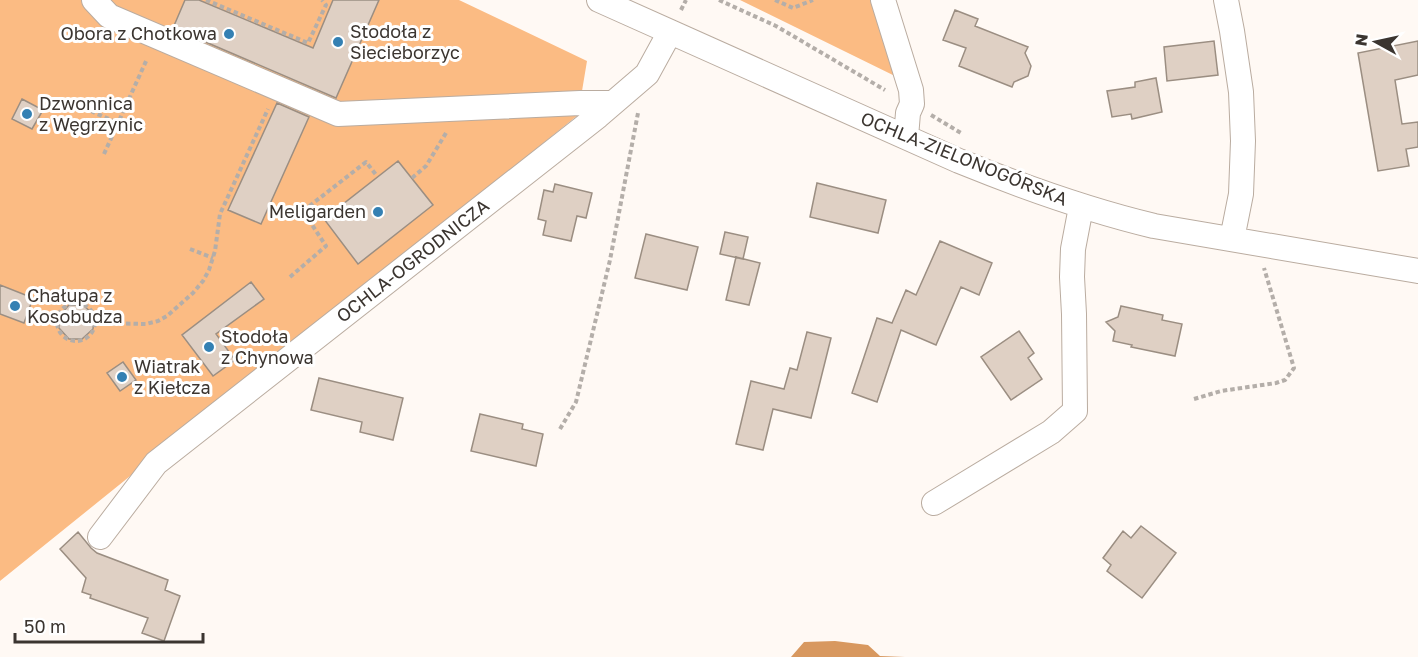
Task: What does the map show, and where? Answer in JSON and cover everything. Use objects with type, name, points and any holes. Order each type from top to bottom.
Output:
[{"type":"street","points":[[94,0],[109,16],[338,114],[613,103]]},
{"type":"street","name":"OCHLA-ZIELONOGÓRSKA","points":[[599,0],[959,161],[1081,207],[1154,226],[1418,271]]},
{"type":"street","points":[[883,0],[910,82],[912,104],[908,113],[906,136]]},
{"type":"street","points":[[1226,0],[1241,92],[1242,241]]},
{"type":"street","name":"OCHLA-OGRODNICZA","points":[[100,537],[156,463],[613,103],[647,74],[670,32]]},
{"type":"street","points":[[934,503],[1051,432],[1075,411],[1072,277],[1073,249],[1081,207]]},
{"type":"path","points":[[206,0],[308,43],[326,5],[322,0]]},
{"type":"path","points":[[719,0],[776,26],[873,83]]},
{"type":"path","points":[[775,0],[793,8],[813,0]]},
{"type":"path","points":[[104,154],[157,36]]},
{"type":"path","points":[[560,429],[576,402],[610,260],[634,130],[647,74]]},
{"type":"path","points":[[96,323],[146,324],[158,321],[193,294],[203,281],[213,258],[220,213],[278,88]]},
{"type":"path","points":[[912,104],[968,137]]},
{"type":"path","points":[[84,108],[118,123]]},
{"type":"path","points":[[412,178],[426,166],[460,109]]},
{"type":"path","points":[[290,277],[326,246],[303,212],[366,162],[377,176]]},
{"type":"path","points":[[1194,399],[1221,391],[1285,380],[1294,368],[1265,271],[1242,241]]},
{"type":"path","points":[[190,249],[213,258]]},
{"type":"path","points":[[74,303],[83,304],[91,310],[96,323],[88,337],[74,341],[64,337],[61,333],[57,324],[58,314],[64,307],[74,303]]},
{"type":"shaded area","points":[[0,0],[459,0],[587,61],[578,115],[0,581]]},
{"type":"shaded area","points":[[740,0],[876,0],[901,79]]},
{"type":"shaded area","points":[[835,641],[868,645],[880,656],[905,657],[791,657],[804,642]]},
{"type":"building","points":[[185,0],[199,0],[313,48],[333,0],[379,0],[336,98],[173,28]]},
{"type":"building","points":[[955,10],[978,19],[975,26],[1028,47],[1025,53],[1031,66],[1028,76],[1014,82],[1012,87],[959,66],[966,48],[943,40]]},
{"type":"building","points":[[1214,41],[1218,75],[1167,81],[1164,47]]},
{"type":"building","points":[[1418,41],[1418,75],[1395,80],[1402,124],[1418,122],[1418,147],[1406,149],[1409,166],[1378,171],[1358,53]]},
{"type":"building","points":[[1156,78],[1162,112],[1132,119],[1131,114],[1112,117],[1107,91],[1135,87],[1135,82]]},
{"type":"building","name":"Dzwonnica z Węgrzynic","points":[[22,99],[43,110],[32,129],[12,119]]},
{"type":"building","points":[[277,103],[309,117],[261,224],[228,210]]},
{"type":"building","name":"Meligarden","points":[[398,161],[433,205],[358,264],[324,219]]},
{"type":"building","points":[[817,183],[886,200],[878,233],[810,217]]},
{"type":"building","points":[[555,184],[592,193],[586,218],[577,216],[571,241],[543,235],[546,221],[538,219],[544,190],[553,192]]},
{"type":"building","points":[[725,232],[748,237],[743,259],[720,254]]},
{"type":"building","points":[[646,234],[698,247],[687,290],[635,278]]},
{"type":"building","points":[[940,241],[992,263],[979,295],[961,287],[936,345],[901,330],[877,402],[852,393],[877,318],[892,323],[906,290],[916,295]]},
{"type":"building","points":[[736,257],[760,263],[749,305],[726,300]]},
{"type":"building","points":[[251,282],[264,299],[216,334],[235,360],[213,376],[182,335]]},
{"type":"building","name":"Chałupa z Kosobudza","points":[[0,285],[33,298],[24,323],[0,314]]},
{"type":"building","points":[[69,305],[83,305],[94,315],[93,329],[82,339],[69,339],[59,328],[60,315]]},
{"type":"building","points":[[1121,306],[1163,315],[1162,320],[1182,324],[1175,356],[1113,341],[1115,331],[1106,322],[1118,317]]},
{"type":"building","points":[[1019,331],[1034,353],[1028,358],[1042,379],[1011,400],[981,357]]},
{"type":"building","points":[[807,332],[831,338],[811,418],[773,409],[763,450],[736,444],[751,381],[784,389],[790,368],[797,370]]},
{"type":"building","name":"Wiatrak z Kiełcza","points":[[123,362],[136,380],[120,391],[107,373]]},
{"type":"building","points":[[319,378],[403,398],[393,440],[360,432],[362,422],[311,410]]},
{"type":"building","points":[[480,414],[523,424],[522,429],[543,434],[536,466],[471,451]]},
{"type":"building","points":[[1141,526],[1176,553],[1142,598],[1107,571],[1111,565],[1103,558],[1123,531],[1131,538]]},
{"type":"building","points":[[78,532],[97,553],[168,580],[165,590],[180,596],[164,641],[142,633],[148,618],[90,598],[91,595],[82,592],[86,578],[60,549]]},
{"type":"place","name":"Obora z Chotkowa","points":[[229,34]]},
{"type":"place","name":"Stodoła z Siecieborzyc","points":[[338,42]]},
{"type":"place","name":"Dzwonnica z Węgrzynic","points":[[27,114]]},
{"type":"place","name":"Meligarden","points":[[378,212]]},
{"type":"place","name":"Chałupa z Kosobudza","points":[[15,306]]},
{"type":"place","name":"Stodoła z Chynowa","points":[[209,347]]},
{"type":"place","name":"Wiatrak z Kiełcza","points":[[122,377]]}]
